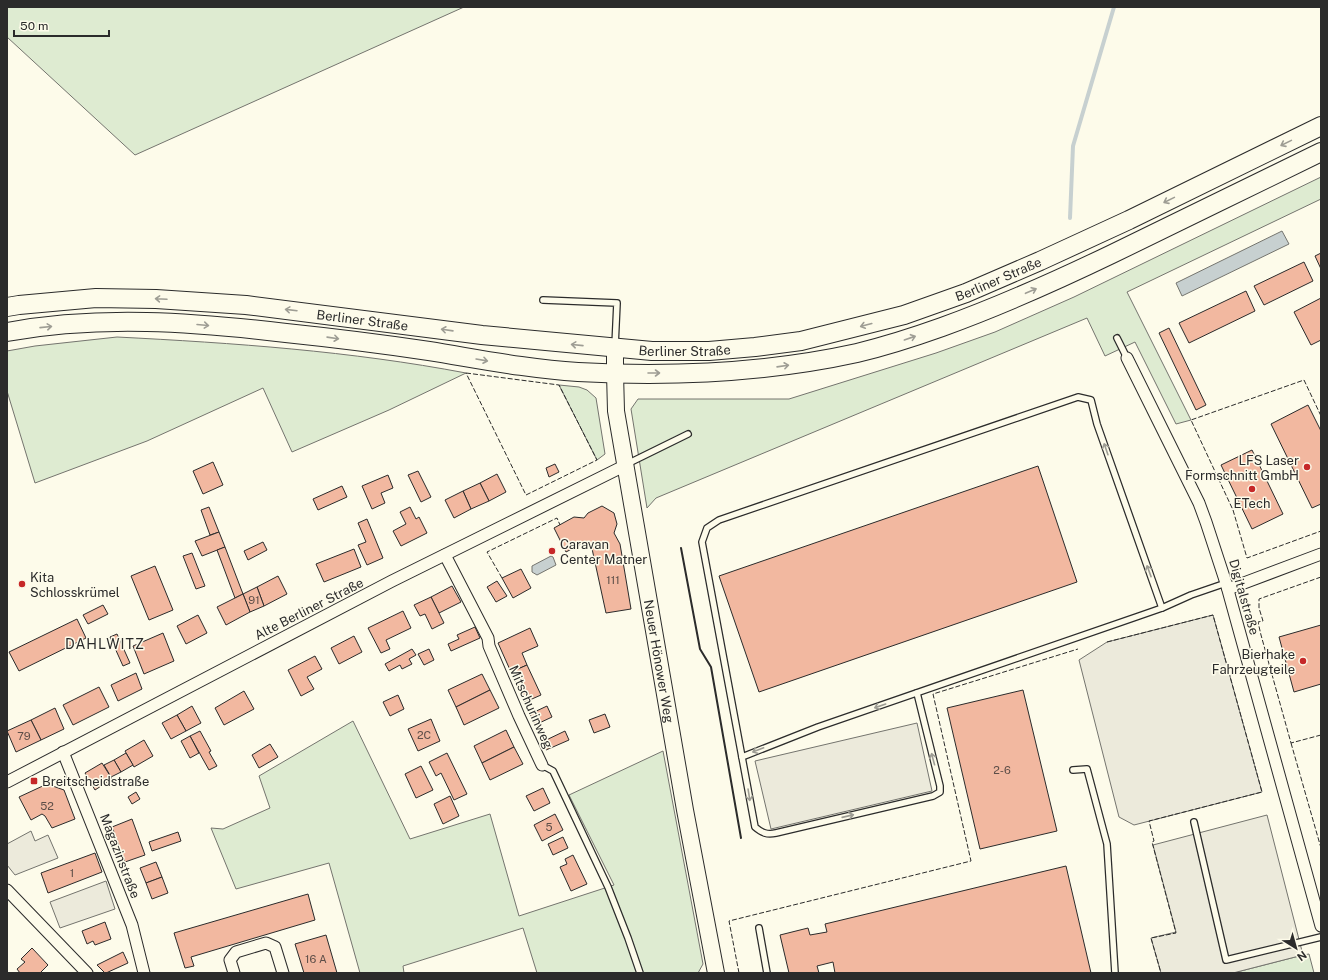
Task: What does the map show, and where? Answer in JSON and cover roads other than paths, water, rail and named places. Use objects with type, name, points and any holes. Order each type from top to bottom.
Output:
[{"type":"main road","name":"Berliner Straße","points":[[7,307],[96,298],[178,300],[246,305],[482,335],[652,351],[709,351],[801,341],[904,315],[966,293],[1040,262],[1321,126]]},
{"type":"main road","name":"Berliner Straße","points":[[7,332],[82,323],[151,322],[196,324],[322,337],[430,351],[502,364],[576,372],[710,373],[759,370],[860,352],[906,339],[977,314],[1053,282],[1321,152]]},
{"type":"main road","name":"Neuer Hönower Weg","points":[[615,348],[616,411],[683,802],[716,973]]},
{"type":"street","name":"Digitalstraße","points":[[1127,358],[1206,522],[1227,586],[1321,926]]},
{"type":"street","name":"Alte Berliner Straße","points":[[7,782],[392,581],[626,465]]},
{"type":"street","points":[[1227,586],[1321,554]]},
{"type":"street","name":"Mitschurinweg","points":[[445,556],[488,638],[489,646],[518,716],[542,765]]},
{"type":"street","name":"Magazinstraße","points":[[63,752],[132,925],[144,973]]},
{"type":"street","points":[[7,890],[87,973]]},
{"type":"street","points":[[234,973],[230,960],[236,952],[266,943],[275,947],[283,973]]},
{"type":"lane","points":[[543,300],[617,303],[615,348]]},
{"type":"lane","points":[[1117,338],[1127,358]]},
{"type":"lane","points":[[917,693],[940,786],[940,792],[933,796],[768,834],[761,833],[755,827],[729,693],[702,542],[706,528],[719,520],[1078,397],[1091,400],[1097,424],[1162,608]]},
{"type":"lane","points":[[626,465],[688,434]]},
{"type":"lane","points":[[742,756],[818,727],[1162,608],[1191,594],[1227,586]]},
{"type":"lane","name":"Mitschurinweg","points":[[542,765],[553,771],[608,887],[640,973]]},
{"type":"lane","points":[[1073,770],[1087,769],[1107,844],[1115,973]]},
{"type":"lane","points":[[1194,822],[1226,960],[1321,937]]},
{"type":"lane","points":[[759,928],[767,973]]},
{"type":"waterway","points":[[1070,218],[1073,146],[1114,7]]},
{"type":"place","name":"LFS Laser Formschnitt GmbH","points":[[1307,467]]},
{"type":"place","name":"ETech","points":[[1252,489]]},
{"type":"place","name":"Caravan Center Matner","points":[[552,551]]},
{"type":"place","name":"Kita Schlosskrümel","points":[[22,584]]},
{"type":"place","name":"Bierhake Fahrzeugteile","points":[[1303,661]]},
{"type":"place","name":"Breitscheidstraße","points":[[34,781]]},
{"type":"district","name":"DAHLWITZ","points":[[105,644]]}]
